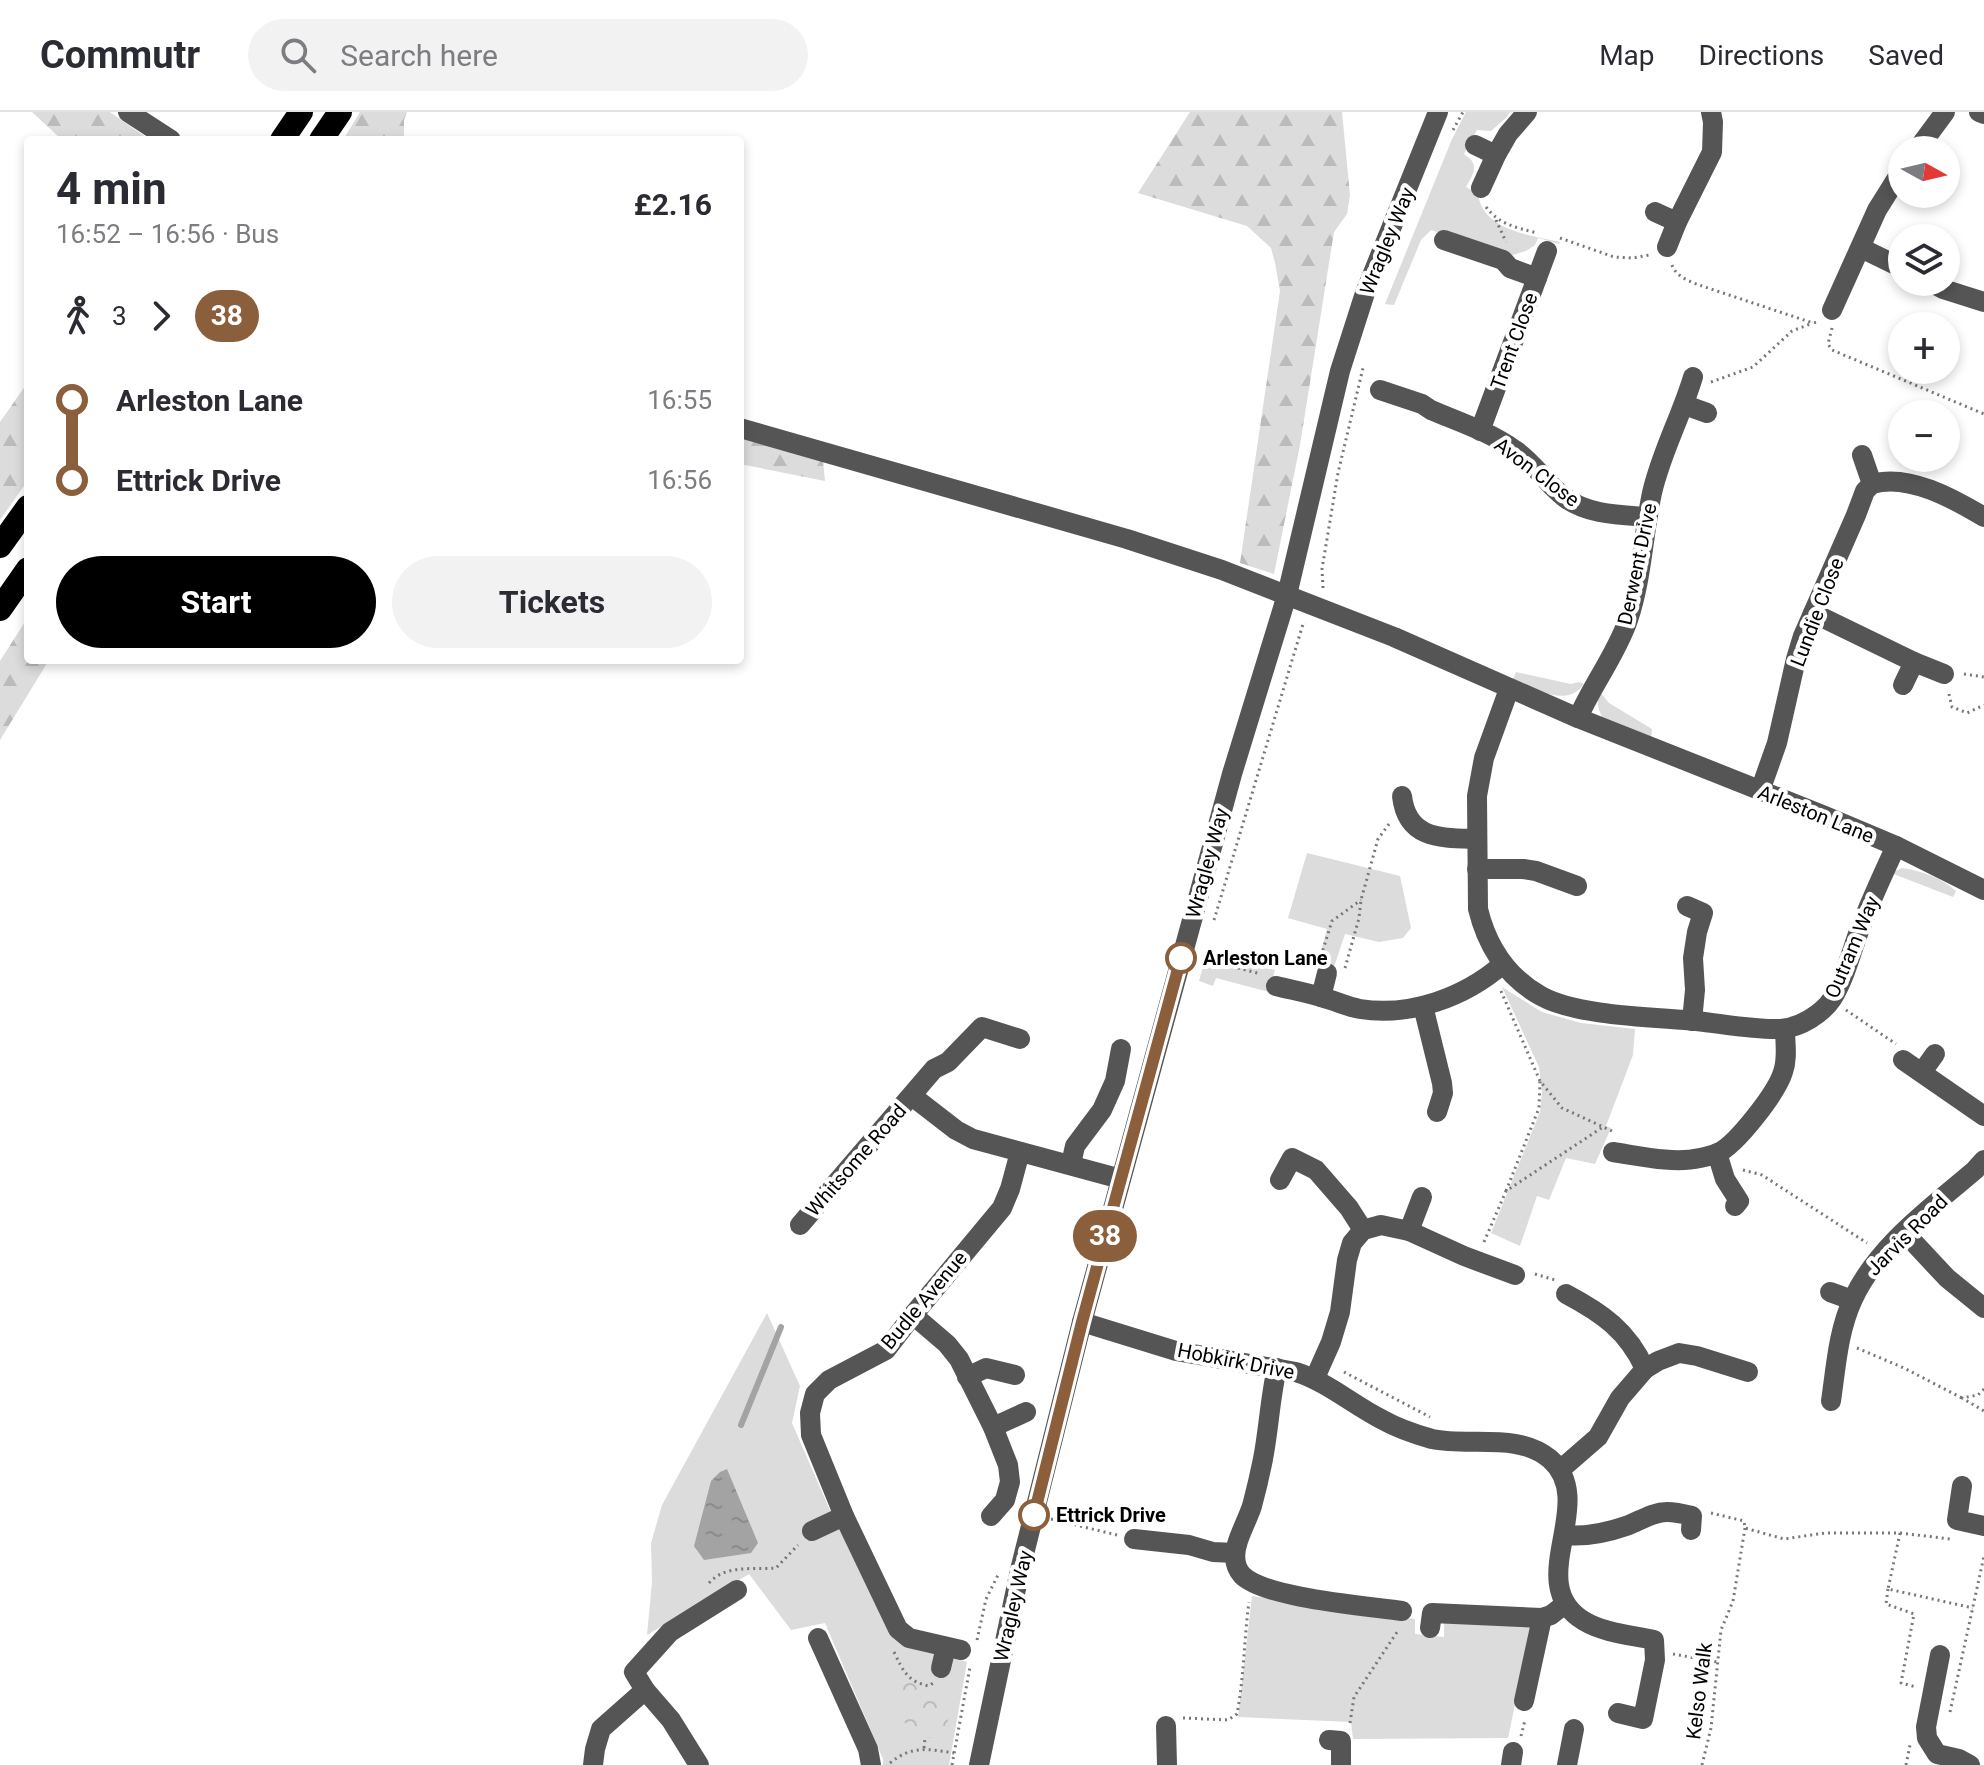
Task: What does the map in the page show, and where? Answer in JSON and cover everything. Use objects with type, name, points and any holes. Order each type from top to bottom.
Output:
[{"type":"highway","points":[[285,136],[301,112]]},
{"type":"highway","points":[[324,136],[340,112]]},
{"type":"highway","points":[[0,546],[24,513]]},
{"type":"highway","points":[[0,609],[24,575]]},
{"type":"street","points":[[128,112],[165,136]]},
{"type":"street","name":"Wragley Way","points":[[979,1765],[1020,1570],[1082,1322],[1232,774],[1287,595],[1340,371],[1371,279],[1438,112]]},
{"type":"street","points":[[1481,188],[1508,134],[1527,112]]},
{"type":"street","points":[[1664,255],[1712,152],[1711,112]]},
{"type":"street","points":[[1927,136],[1945,112]]},
{"type":"street","points":[[1475,145],[1496,155]]},
{"type":"street","points":[[1832,310],[1834,280],[1861,248],[1888,192]]},
{"type":"street","points":[[1655,212],[1677,222]]},
{"type":"street","points":[[1444,240],[1503,260],[1510,268],[1537,278]]},
{"type":"street","name":"Trent Close","points":[[1480,431],[1537,278],[1546,240]]},
{"type":"street","points":[[1861,248],[1888,261]]},
{"type":"street","points":[[1960,294],[1984,302]]},
{"type":"street","name":"Derwent Drive","points":[[1578,718],[1628,620],[1644,552],[1652,493],[1693,377]]},
{"type":"street","name":"Avon Close","points":[[1380,390],[1422,404],[1505,443],[1532,463],[1573,503],[1601,512],[1648,517]]},
{"type":"street","points":[[1685,405],[1707,413]]},
{"type":"street","name":"Arleston Lane","points":[[744,429],[1127,539],[1222,570],[1394,637],[1578,718],[1825,816],[1896,846],[1984,890]]},
{"type":"street","points":[[1862,455],[1872,484],[1890,481],[1933,491],[1984,517]]},
{"type":"street","name":"Lundie Close","points":[[1760,791],[1777,743],[1796,659],[1865,491],[1872,484]]},
{"type":"street","points":[[1813,613],[1944,674]]},
{"type":"street","points":[[1903,685],[1914,662]]},
{"type":"street","points":[[1509,689],[1484,758],[1477,796],[1478,909],[1497,969],[1550,1001],[1565,1005],[1607,1012],[1785,1029],[1786,1058],[1778,1084],[1731,1144],[1719,1152],[1696,1159],[1619,1153]]},
{"type":"street","points":[[1403,803],[1420,829],[1429,835],[1477,839]]},
{"type":"street","name":"Outram Way","points":[[1785,1029],[1810,1019],[1832,1000],[1896,846]]},
{"type":"street","points":[[1477,869],[1536,871],[1577,886]]},
{"type":"street","points":[[1687,906],[1703,913],[1693,958],[1695,990],[1692,1021]]},
{"type":"street","points":[[1321,997],[1324,965]]},
{"type":"street","points":[[1275,982],[1358,1009],[1406,1009],[1444,1000],[1497,969]]},
{"type":"street","points":[[1423,1006],[1442,1083],[1443,1093],[1437,1112]]},
{"type":"street","name":"Whitsome Road","points":[[800,1225],[934,1069],[948,1062],[982,1027],[1020,1039]]},
{"type":"street","points":[[1071,1164],[1075,1146],[1102,1110],[1115,1081],[1121,1049]]},
{"type":"street","points":[[1922,1072],[1935,1054]]},
{"type":"street","points":[[1903,1060],[1984,1116]]},
{"type":"street","name":"Whitsome Road","points":[[912,1096],[956,1130],[973,1139],[1121,1179]]},
{"type":"street","name":"Budle Avenue","points":[[949,1663],[898,1629],[844,1516],[811,1435],[810,1413],[815,1394],[829,1380],[886,1350],[1002,1208],[1020,1152]]},
{"type":"street","points":[[1719,1152],[1725,1179],[1739,1201],[1735,1206]]},
{"type":"street","points":[[1280,1180],[1292,1158],[1316,1170],[1349,1208],[1363,1230]]},
{"type":"street","name":"Jarvis Road","points":[[1831,1401],[1839,1343],[1852,1300],[1865,1276],[1904,1232],[1984,1160]]},
{"type":"street","points":[[1409,1231],[1422,1197]]},
{"type":"street","points":[[1319,1370],[1340,1312],[1352,1243],[1363,1230],[1381,1225],[1409,1231],[1515,1275]]},
{"type":"street","points":[[1904,1232],[1947,1278],[1984,1308]]},
{"type":"street","points":[[1830,1292],[1852,1300]]},
{"type":"street","points":[[1573,1303],[1614,1324],[1636,1350],[1645,1369]]},
{"type":"street","points":[[913,1315],[947,1344],[959,1359],[1008,1465],[1010,1482],[1005,1500],[991,1516]]},
{"type":"street","name":"Hobkirk Drive","points":[[1082,1322],[1176,1351],[1277,1368],[1319,1370],[1380,1419],[1400,1429],[1437,1440],[1509,1443],[1534,1449],[1560,1470]]},
{"type":"street","points":[[1618,1713],[1643,1719],[1655,1660],[1656,1632],[1608,1631],[1583,1621],[1565,1604],[1558,1564],[1569,1502],[1567,1484],[1560,1470],[1598,1437],[1620,1398],[1645,1369],[1658,1361],[1679,1353],[1748,1372]]},
{"type":"street","points":[[967,1377],[986,1368],[1015,1375]]},
{"type":"street","points":[[1277,1368],[1263,1459],[1252,1506],[1238,1540],[1235,1565],[1252,1582],[1270,1589],[1315,1599],[1402,1611]]},
{"type":"street","points":[[993,1427],[1026,1412]]},
{"type":"street","points":[[1962,1486],[1955,1530],[1984,1526]]},
{"type":"street","points":[[1564,1535],[1580,1537],[1670,1512],[1692,1523]]},
{"type":"street","points":[[810,1536],[844,1516]]},
{"type":"street","points":[[1134,1539],[1235,1553]]},
{"type":"street","points":[[593,1765],[601,1729],[622,1709],[670,1632],[737,1590]]},
{"type":"street","points":[[1430,1628],[1432,1613],[1542,1618],[1565,1604]]},
{"type":"street","points":[[1524,1701],[1542,1618]]},
{"type":"street","points":[[818,1638],[868,1749],[871,1765]]},
{"type":"street","points":[[1940,1655],[1926,1727],[1927,1738],[1937,1754],[1970,1765]]},
{"type":"street","points":[[639,1681],[671,1720],[699,1765]]},
{"type":"street","points":[[1166,1726],[1167,1765]]},
{"type":"street","points":[[1567,1765],[1574,1729]]},
{"type":"street","points":[[1335,1740],[1341,1765]]},
{"type":"path","points":[[1448,139],[1463,112]]},
{"type":"path","points":[[1481,188],[1483,204],[1496,220],[1546,240],[1614,257],[1664,255],[1674,271],[1684,279],[1813,323]]},
{"type":"path","points":[[1693,377],[1705,384],[1753,367],[1792,331],[1828,321],[1833,325],[1828,344],[1832,350],[1984,414]]},
{"type":"path","points":[[1211,929],[1303,624],[1315,621],[1324,595],[1322,569],[1338,473],[1363,368]]},
{"type":"path","points":[[1944,674],[1952,707],[1967,713],[1984,705]]},
{"type":"path","points":[[1343,1004],[1343,977],[1378,839],[1403,803]]},
{"type":"path","points":[[1324,965],[1332,921],[1361,900]]},
{"type":"path","points":[[1182,954],[1275,982]]},
{"type":"path","points":[[1497,969],[1540,1081],[1562,1108],[1620,1134],[1619,1153]]},
{"type":"path","points":[[1832,1000],[1902,1048],[1903,1060]]},
{"type":"path","points":[[1477,1260],[1539,1108],[1540,1081]]},
{"type":"path","points":[[1506,1191],[1603,1127]]},
{"type":"path","points":[[1719,1152],[1738,1169],[1762,1175],[1882,1255]]},
{"type":"path","points":[[1515,1275],[1527,1271],[1563,1283],[1573,1303]]},
{"type":"path","points":[[1839,1343],[1904,1368],[1984,1411]]},
{"type":"path","points":[[1319,1370],[1441,1422]]},
{"type":"path","points":[[1962,1398],[1978,1395],[1984,1389]]},
{"type":"path","points":[[1692,1523],[1703,1511],[1744,1521],[1745,1528],[1784,1539],[1825,1533],[1955,1530]]},
{"type":"path","points":[[1051,1519],[1134,1539]]},
{"type":"path","name":"Kelso Walk","points":[[1702,1765],[1711,1728],[1721,1630],[1733,1601],[1745,1528]]},
{"type":"path","points":[[1900,1533],[1886,1604],[1914,1614],[1901,1683],[1921,1688]]},
{"type":"path","points":[[703,1590],[715,1576],[734,1569],[776,1568],[795,1546],[810,1536]]},
{"type":"path","points":[[1950,1712],[1984,1556]]},
{"type":"path","points":[[1166,1726],[1169,1717],[1228,1720],[1237,1714],[1252,1582]]},
{"type":"path","points":[[1888,1589],[1973,1608]]},
{"type":"path","points":[[1335,1740],[1350,1724],[1354,1697],[1399,1629],[1402,1611]]},
{"type":"path","points":[[1656,1632],[1662,1652],[1717,1662]]},
{"type":"path","points":[[891,1645],[905,1674],[916,1684],[929,1686],[949,1663],[969,1671]]},
{"type":"path","points":[[1512,1758],[1522,1735],[1527,1709],[1524,1701]]},
{"type":"path","points":[[1906,1765],[1912,1734]]},
{"type":"path","points":[[924,1748],[925,1738]]},
{"type":"path","points":[[888,1765],[903,1752],[924,1748],[954,1753]]},
{"type":"green space","points":[[32,112],[110,112],[144,136],[58,136]]},
{"type":"green space","points":[[360,112],[407,112],[404,136],[345,136]]},
{"type":"green space","points":[[1190,112],[1342,112],[1350,195],[1347,214],[1334,232],[1300,445],[1274,574],[1240,563],[1280,291],[1271,248],[1247,226],[1138,193]]},
{"type":"green space","points":[[1466,112],[1510,112],[1491,131],[1477,130],[1464,154],[1474,165],[1466,187],[1478,194],[1482,206],[1498,224],[1560,242],[1538,238],[1535,245],[1526,251],[1509,256],[1431,230],[1421,240],[1394,305],[1385,304],[1452,139]]},
{"type":"green space","points":[[24,388],[24,486],[0,520],[0,422]]},
{"type":"green space","points":[[744,439],[823,461],[825,481],[744,465]]},
{"type":"green space","points":[[24,623],[24,664],[47,664],[0,740],[0,661]]},
{"type":"green space","points":[[1516,672],[1584,684],[1577,691],[1559,696],[1513,679]]},
{"type":"green space","points":[[1600,692],[1609,703],[1652,729],[1651,738],[1602,717],[1598,704]]},
{"type":"green space","points":[[1307,853],[1400,876],[1411,928],[1403,938],[1379,942],[1345,934],[1334,967],[1318,963],[1327,929],[1288,918]]},
{"type":"green space","points":[[1902,868],[1930,875],[1956,891],[1953,897],[1891,873]]},
{"type":"green space","points":[[1207,951],[1275,970],[1269,992],[1216,978],[1213,986],[1199,981]]},
{"type":"green space","points":[[1502,987],[1542,1012],[1581,1023],[1635,1029],[1633,1055],[1606,1126],[1611,1128],[1595,1164],[1566,1158],[1549,1200],[1537,1196],[1520,1246],[1491,1233],[1540,1112],[1542,1092],[1539,1067]]},
{"type":"green space","points":[[767,1313],[800,1386],[792,1423],[829,1508],[896,1640],[967,1662],[949,1765],[883,1765],[825,1623],[791,1630],[749,1574],[647,1635],[652,1582],[651,1543],[662,1505]]},
{"type":"green space","points":[[1252,1596],[1415,1619],[1415,1634],[1444,1637],[1444,1621],[1532,1623],[1508,1738],[1353,1739],[1351,1722],[1238,1717]]},
{"type":"green space","points":[[918,1669],[933,1680],[943,1696],[948,1714],[945,1728],[937,1735],[926,1737],[914,1733],[904,1721],[899,1703],[901,1676]]},
{"type":"water","points":[[727,1469],[758,1543],[751,1553],[704,1560],[694,1546],[711,1481]]},
{"type":"waterway","points":[[741,1425],[781,1327]]},
{"type":"bus line","name":"38","points":[[1034,1515],[1082,1322],[1181,958]]},
{"type":"place","name":"Arleston Lane","points":[[1181,958]]},
{"type":"place","name":"Ettrick Drive","points":[[1034,1515]]}]
